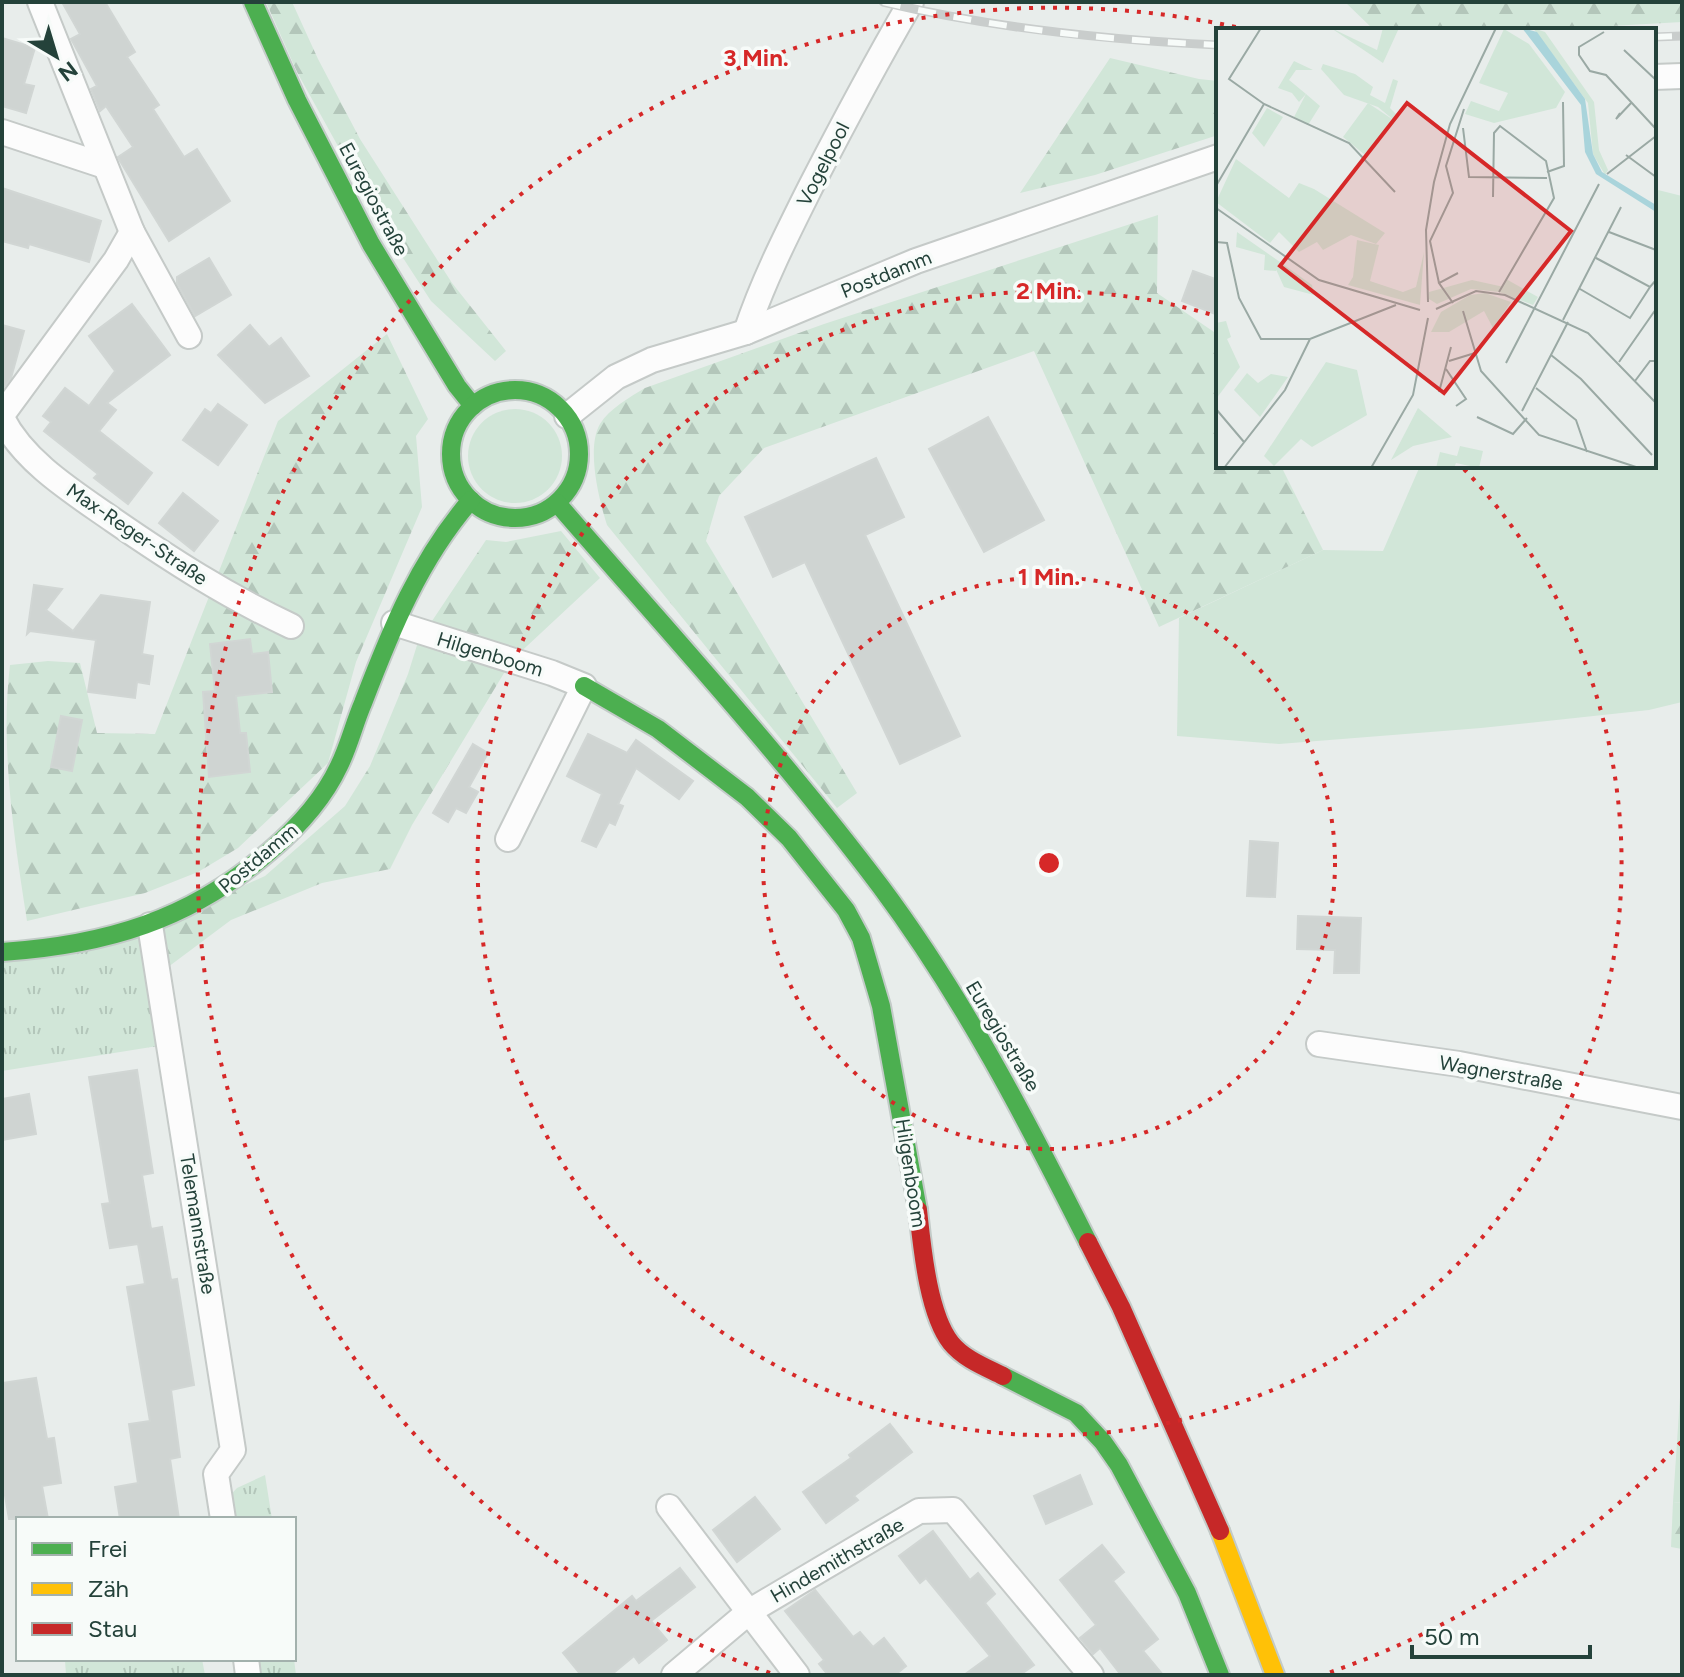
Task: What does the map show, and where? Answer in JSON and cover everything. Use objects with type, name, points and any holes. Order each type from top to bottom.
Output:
[{"type":"main road","name":"Euregiostraße","points":[[253,2],[297,100],[371,244],[457,386],[473,406]]},
{"type":"main road","points":[[512,391],[533,392],[552,402],[567,416],[576,433],[578,461],[570,488],[557,503],[541,513],[523,518],[504,517],[486,511],[471,500],[458,483],[452,463],[453,442],[460,423],[473,406],[491,395],[512,391]]},
{"type":"main road","name":"Postdamm","points":[[2,952],[34,951],[98,941],[150,925],[213,896],[258,863],[305,819],[337,769],[394,623],[449,522],[471,500]]},
{"type":"main road","name":"Euregiostraße","points":[[557,503],[748,723],[881,887],[928,955],[1006,1081],[1121,1307],[1220,1532],[1275,1675]]},
{"type":"main road","name":"Hilgenboom","points":[[584,686],[658,729],[747,797],[789,838],[846,910],[861,938],[881,1006],[914,1181],[925,1268],[942,1328],[952,1344],[973,1361],[1076,1413],[1103,1442],[1119,1465],[1187,1593],[1220,1675]]},
{"type":"street","points":[[40,2],[132,232],[189,336]]},
{"type":"street","name":"Vogelpool","points":[[746,332],[760,291],[785,238],[911,2]]},
{"type":"street","points":[[1656,77],[1682,76]]},
{"type":"street","points":[[2,132],[105,166]]},
{"type":"street","name":"Postdamm","points":[[567,416],[616,377],[652,360],[746,332],[916,261],[1216,158]]},
{"type":"street","points":[[2,417],[116,260],[132,232]]},
{"type":"street","name":"Max-Reger-Straße","points":[[2,417],[12,437],[64,486],[182,568],[291,626]]},
{"type":"street","name":"Hilgenboom","points":[[394,623],[584,686]]},
{"type":"street","points":[[508,839],[584,686]]},
{"type":"street","name":"Telemannstraße","points":[[150,925],[233,1450],[216,1474],[223,1517]]},
{"type":"street","name":"Wagnerstraße","points":[[1319,1044],[1459,1064],[1682,1107]]},
{"type":"street","points":[[669,1507],[797,1675]]},
{"type":"street","name":"Hindemithstraße","points":[[674,1675],[750,1611],[919,1511],[953,1510],[1091,1675]]},
{"type":"green space","points":[[266,2],[292,2],[360,139],[452,283],[506,351],[495,361],[431,301],[381,224],[297,72]]},
{"type":"green space","points":[[1345,2],[1682,2],[1682,22],[1576,28],[1372,28]]},
{"type":"green space","points":[[1110,58],[1216,81],[1216,136],[1095,175],[1020,193]]},
{"type":"green space","points":[[1656,190],[1682,196],[1682,702],[1649,710],[1481,728],[1279,744],[1177,736],[1179,618],[1323,550],[1383,551],[1419,468],[1656,468]]},
{"type":"green space","points":[[1158,215],[1157,293],[1216,336],[1216,468],[1282,468],[1323,550],[1159,627],[1034,351],[764,448],[719,496],[706,541],[857,793],[837,808],[607,525],[594,460],[600,424],[614,408],[645,388],[824,324]]},
{"type":"green space","points":[[387,334],[428,419],[416,436],[422,507],[356,662],[328,763],[238,848],[198,872],[145,893],[27,921],[13,825],[8,760],[10,665],[48,661],[80,663],[97,733],[155,734],[278,421]]},
{"type":"green space","points":[[515,409],[533,412],[548,423],[559,438],[562,456],[559,474],[548,489],[533,500],[515,503],[497,500],[482,489],[471,474],[468,456],[471,438],[482,423],[497,412]]},
{"type":"green space","points":[[561,531],[600,578],[512,660],[412,825],[390,869],[322,883],[231,920],[144,985],[153,927],[265,876],[345,806],[370,766],[418,642],[486,540],[506,542]]},
{"type":"green space","points":[[150,925],[170,1044],[2,1071],[2,946]]},
{"type":"green space","points":[[1682,1367],[1682,1503],[1673,1502]]},
{"type":"green space","points":[[265,1475],[272,1517],[223,1517],[221,1505],[237,1488]]},
{"type":"green space","points":[[1673,1502],[1682,1503],[1682,1549],[1671,1547]]},
{"type":"green space","points":[[65,1661],[202,1661],[205,1675],[66,1675]]},
{"type":"green space","points":[[246,1661],[294,1661],[296,1675],[248,1675]]},
{"type":"building","points":[[62,2],[105,2],[135,52],[127,57],[159,105],[153,109],[184,157],[197,149],[230,201],[169,241],[118,157],[133,147],[106,106],[100,111],[91,89],[97,86],[71,39],[80,34]]},
{"type":"building","points":[[2,38],[35,48],[24,84],[34,86],[26,113],[2,106]]},
{"type":"building","points":[[2,188],[101,221],[89,262],[29,244],[28,248],[2,241]]},
{"type":"building","points":[[209,258],[231,295],[195,316],[177,283],[177,277]]},
{"type":"building","points":[[1193,271],[1216,279],[1216,314],[1182,301]]},
{"type":"building","points":[[132,304],[170,355],[107,403],[116,410],[99,431],[152,473],[128,504],[94,478],[98,474],[44,431],[51,422],[43,416],[65,388],[89,406],[115,371],[89,336]]},
{"type":"building","points":[[2,325],[24,331],[11,378],[3,388]]},
{"type":"building","points":[[250,325],[269,347],[281,338],[309,376],[265,403],[218,355]]},
{"type":"building","points":[[218,404],[247,425],[218,465],[183,440],[205,409],[211,413]]},
{"type":"building","points":[[988,417],[1044,520],[984,552],[929,449]]},
{"type":"building","points":[[876,458],[904,517],[865,535],[960,736],[900,764],[805,562],[773,577],[745,517]]},
{"type":"building","points":[[183,493],[218,521],[194,551],[159,523]]},
{"type":"building","points":[[34,585],[62,589],[46,610],[73,631],[101,595],[150,602],[142,654],[153,656],[149,684],[137,682],[135,698],[88,692],[96,640],[30,631],[27,634]]},
{"type":"building","points":[[250,639],[252,654],[268,652],[272,692],[236,696],[240,733],[246,733],[250,772],[209,777],[203,692],[215,691],[210,644]]},
{"type":"building","points":[[61,716],[82,720],[72,771],[51,767]]},
{"type":"building","points":[[588,734],[627,753],[636,740],[693,781],[679,799],[636,768],[618,804],[623,806],[615,825],[609,822],[596,847],[582,841],[602,794],[567,776]]},
{"type":"building","points":[[473,744],[488,753],[469,787],[478,792],[466,813],[456,808],[448,822],[433,813]]},
{"type":"building","points":[[1250,841],[1278,843],[1275,897],[1247,896]]},
{"type":"building","points":[[1298,916],[1361,918],[1359,973],[1334,973],[1335,950],[1297,949]]},
{"type":"building","points":[[137,1070],[153,1173],[142,1175],[151,1229],[162,1227],[171,1280],[177,1279],[194,1385],[171,1390],[180,1457],[170,1459],[179,1517],[120,1517],[115,1487],[138,1483],[129,1424],[150,1421],[127,1287],[145,1284],[138,1244],[110,1248],[102,1204],[110,1203],[89,1077]]},
{"type":"building","points":[[29,1094],[36,1134],[2,1140],[2,1099]]},
{"type":"building","points":[[36,1378],[47,1439],[54,1438],[61,1483],[42,1486],[48,1517],[9,1519],[2,1478],[2,1383]]},
{"type":"building","points":[[890,1424],[912,1452],[854,1496],[858,1500],[826,1523],[803,1492],[851,1458],[849,1455]]},
{"type":"building","points":[[1080,1475],[1092,1504],[1046,1524],[1034,1496]]},
{"type":"building","points":[[755,1497],[780,1529],[737,1562],[713,1530]]},
{"type":"building","points":[[933,1531],[970,1580],[978,1573],[995,1594],[985,1603],[1034,1665],[1020,1675],[964,1675],[990,1656],[926,1578],[920,1583],[899,1556]]},
{"type":"building","points":[[1102,1545],[1124,1572],[1113,1581],[1158,1639],[1143,1651],[1163,1675],[1121,1675],[1100,1648],[1093,1654],[1080,1638],[1096,1625],[1060,1580]]},
{"type":"building","points":[[680,1568],[695,1587],[651,1621],[667,1640],[639,1663],[634,1656],[611,1675],[581,1675],[563,1653],[632,1596],[636,1601]]},
{"type":"building","points":[[815,1590],[853,1637],[860,1632],[873,1647],[884,1638],[906,1666],[895,1675],[828,1675],[819,1664],[824,1660],[785,1611]]},
{"type":"railway","points":[[883,2],[966,19],[1049,31],[1216,45]]},
{"type":"railway","points":[[1656,37],[1682,36]]},
{"type":"traffic: fast","points":[[253,2],[297,100],[371,244],[457,386],[473,406]]},
{"type":"traffic: fast","points":[[515,390],[539,395],[560,409],[574,430],[579,454],[574,478],[560,499],[539,513],[515,518],[491,513],[470,499],[456,478],[451,454],[456,430],[470,409],[491,395],[515,390]]},
{"type":"traffic: fast","points":[[2,952],[76,943],[145,925],[209,895],[240,875],[290,833],[333,778],[408,597],[436,547],[471,500]]},
{"type":"traffic: fast","points":[[557,503],[763,740],[881,887],[966,1015],[1088,1242]]},
{"type":"traffic: fast","points":[[584,686],[658,729],[747,797],[789,838],[846,910],[861,938],[881,1006],[918,1210]]},
{"type":"traffic: fast","points":[[1003,1376],[1076,1413],[1103,1442],[1119,1465],[1187,1593],[1220,1675]]},
{"type":"traffic: slow","points":[[1220,1531],[1275,1675]]},
{"type":"traffic: jam","points":[[918,1210],[927,1279],[943,1330],[962,1354],[1003,1376]]},
{"type":"traffic: jam","points":[[1088,1242],[1121,1307],[1220,1531]]}]
